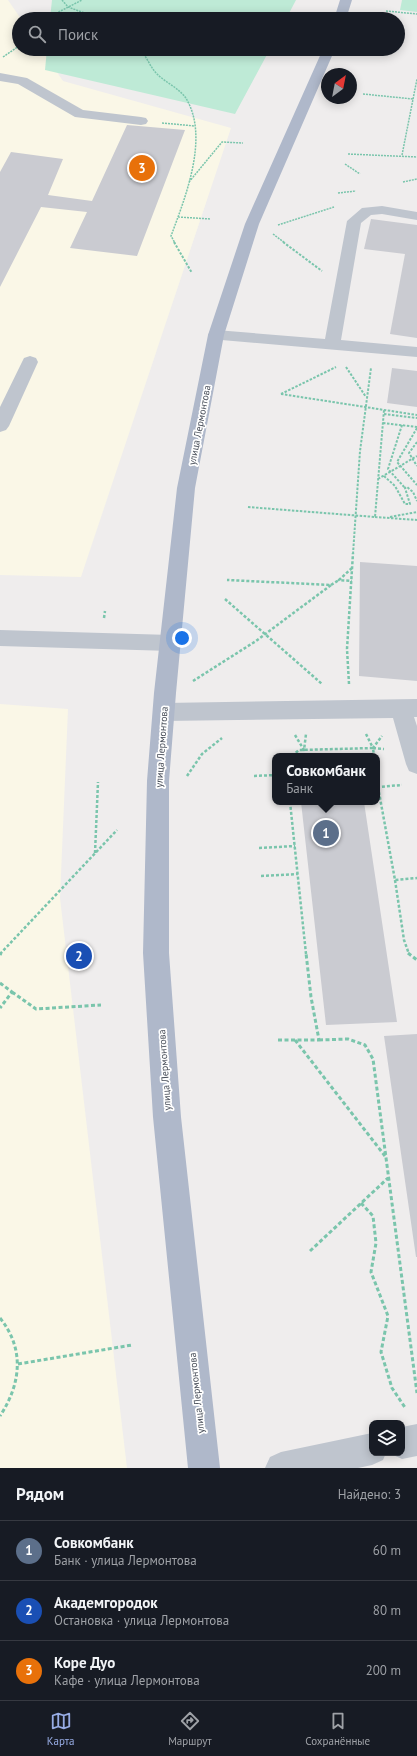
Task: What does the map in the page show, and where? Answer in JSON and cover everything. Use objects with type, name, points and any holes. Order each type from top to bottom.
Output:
[{"type":"main road","points":[[342,12],[346,0]]},
{"type":"main road","name":"улица Лермонтова","points":[[204,1468],[167,1117],[156,953],[158,781],[186,488],[216,335],[252,224],[326,56]]},
{"type":"street","points":[[0,77],[22,81],[80,114],[140,121]]},
{"type":"street","points":[[332,344],[354,220],[367,211],[382,210],[417,216]]},
{"type":"street","points":[[216,335],[417,352]]},
{"type":"street","points":[[0,426],[30,362]]},
{"type":"street","points":[[0,638],[171,643]]},
{"type":"street","points":[[164,712],[409,708],[417,764]]},
{"type":"street","points":[[281,1468],[369,1450]]},
{"type":"path","points":[[62,0],[68,7],[82,12]]},
{"type":"path","points":[[58,12],[82,0]]},
{"type":"path","points":[[386,11],[396,12]]},
{"type":"path","points":[[405,13],[417,14]]},
{"type":"path","points":[[0,59],[12,52]]},
{"type":"path","points":[[146,56],[153,70],[186,99],[195,122],[195,142],[188,182],[171,236],[192,273]]},
{"type":"path","points":[[402,155],[417,79]]},
{"type":"path","points":[[363,94],[413,99]]},
{"type":"path","points":[[140,121],[195,126]]},
{"type":"path","points":[[188,182],[222,142],[243,143]]},
{"type":"path","points":[[348,154],[402,155],[417,157]]},
{"type":"path","points":[[345,164],[360,174]]},
{"type":"path","points":[[403,182],[417,179]]},
{"type":"path","points":[[338,193],[356,192]]},
{"type":"path","points":[[272,226],[334,207]]},
{"type":"path","points":[[178,217],[210,219]]},
{"type":"path","points":[[273,231],[273,235],[343,286]]},
{"type":"path","points":[[332,344],[366,397]]},
{"type":"path","points":[[348,669],[354,515],[364,407],[375,348]]},
{"type":"path","points":[[344,363],[281,394],[417,415]]},
{"type":"path","points":[[375,517],[384,410]]},
{"type":"path","points":[[384,414],[417,418]]},
{"type":"path","points":[[383,423],[417,428],[397,462],[417,486],[417,490]]},
{"type":"path","points":[[384,476],[395,486],[405,504],[408,506],[410,504],[405,488],[388,469],[402,425]]},
{"type":"path","points":[[417,442],[409,453],[417,466]]},
{"type":"path","points":[[378,479],[417,456]]},
{"type":"path","points":[[405,488],[410,488],[417,501]]},
{"type":"path","points":[[248,507],[417,520]]},
{"type":"path","points":[[387,518],[417,512]]},
{"type":"path","points":[[190,682],[265,634],[339,580],[352,568]]},
{"type":"path","points":[[227,580],[331,585]]},
{"type":"path","points":[[339,580],[352,581]]},
{"type":"path","points":[[224,599],[328,689]]},
{"type":"path","points":[[185,780],[190,769],[208,746],[226,735]]},
{"type":"path","points":[[296,753],[299,750],[373,748],[374,753]]},
{"type":"path","points":[[254,776],[272,775]]},
{"type":"path","points":[[95,854],[98,782]]},
{"type":"path","points":[[380,786],[409,785]]},
{"type":"path","points":[[380,797],[404,940],[409,955],[417,960]]},
{"type":"path","points":[[290,805],[311,997],[319,1040]]},
{"type":"path","points":[[0,955],[118,830]]},
{"type":"path","points":[[259,848],[295,846]]},
{"type":"path","points":[[261,876],[298,874]]},
{"type":"path","points":[[395,880],[417,878]]},
{"type":"path","points":[[0,983],[36,1009],[100,1005]]},
{"type":"path","points":[[0,1008],[12,992]]},
{"type":"path","points":[[278,1040],[348,1040],[365,1046],[373,1060],[417,1393]]},
{"type":"path","points":[[295,1040],[386,1156]]},
{"type":"path","points":[[310,1251],[388,1177]]},
{"type":"path","points":[[361,1203],[373,1216],[376,1243],[371,1272],[388,1316],[381,1352],[392,1388],[409,1433]]},
{"type":"path","points":[[0,1318],[7,1324],[15,1343],[18,1364],[15,1387],[6,1408],[0,1416]]},
{"type":"path","points":[[18,1364],[132,1345]]},
{"type":"shaded area","points":[[0,0],[8,0],[16,12],[12,12],[12,56],[46,56],[63,81],[231,128],[81,577],[0,575]]},
{"type":"shaded area","points":[[0,704],[68,709],[60,898],[127,1468],[0,1468]]},
{"type":"green space","points":[[52,0],[296,0],[290,12],[51,12]]},
{"type":"green space","points":[[402,0],[417,0],[417,12],[400,10]]},
{"type":"green space","points":[[46,56],[266,56],[235,114],[45,70]]},
{"type":"building","points":[[127,125],[185,130],[137,256],[70,248],[87,212],[41,207],[0,287],[0,172],[11,152],[63,159],[48,195],[92,201]]},
{"type":"building","points":[[371,219],[417,225],[417,338],[390,334],[405,254],[364,249]]},
{"type":"building","points":[[392,368],[417,371],[417,407],[387,403]]},
{"type":"building","points":[[360,562],[417,566],[417,681],[359,676]]},
{"type":"building","points":[[301,805],[364,805],[397,1022],[326,1025]]},
{"type":"building","points":[[417,1034],[417,1257],[416,1257],[384,1036]]},
{"type":"place","name":"Коре Дуо","points":[[142,168]]},
{"type":"place","name":"Совкомбанк","points":[[326,833]]},
{"type":"place","name":"Академгородок","points":[[79,956]]}]
